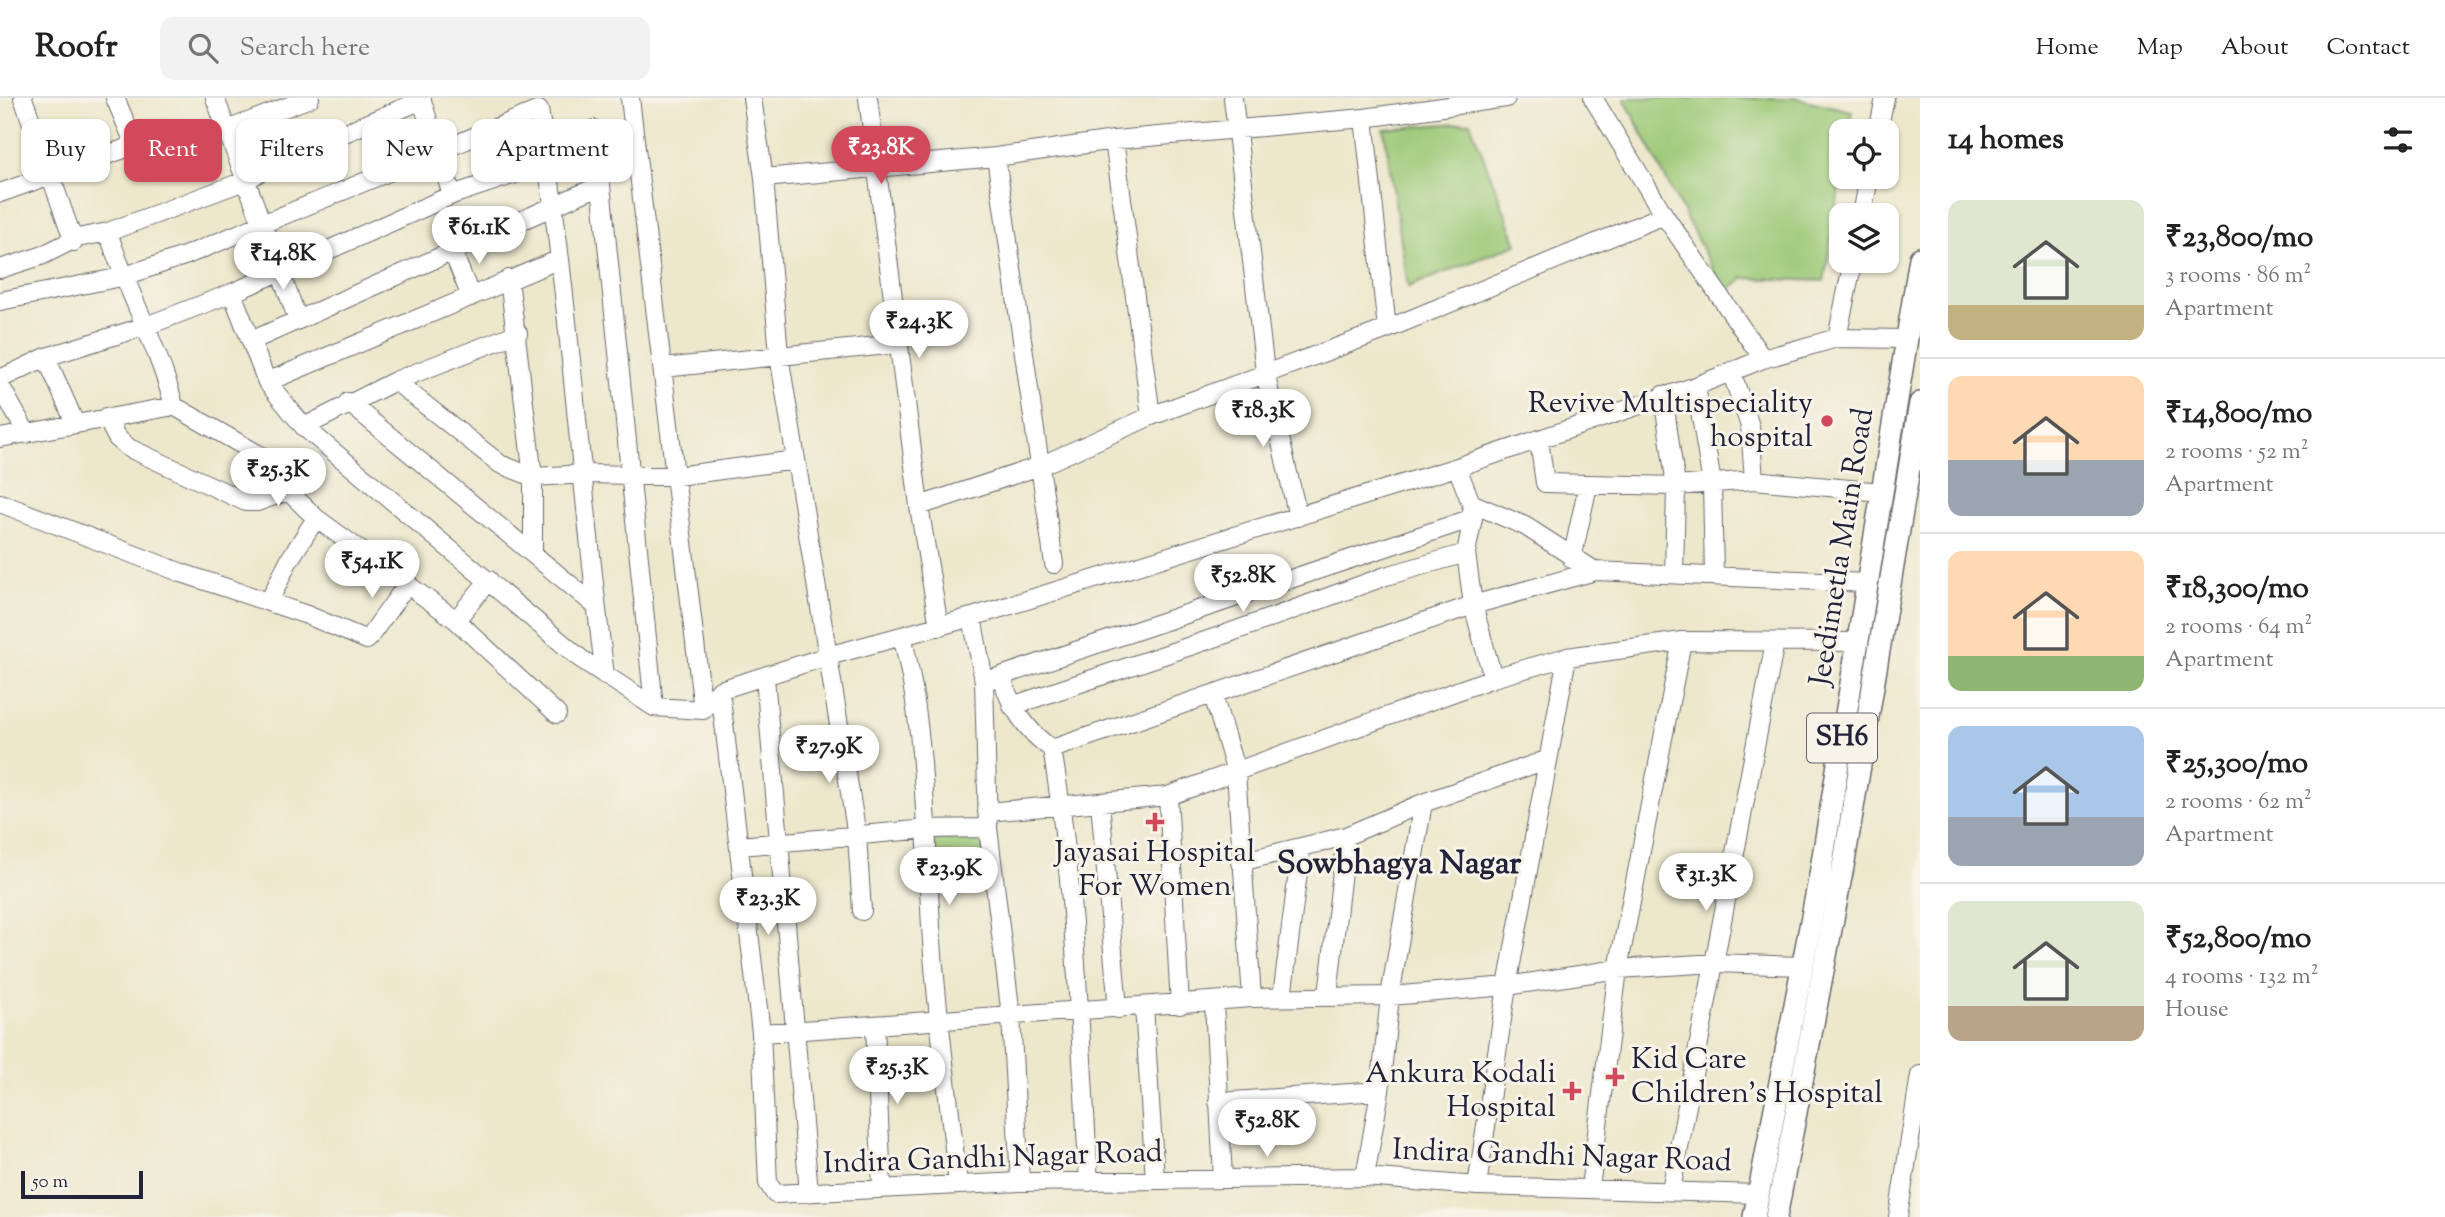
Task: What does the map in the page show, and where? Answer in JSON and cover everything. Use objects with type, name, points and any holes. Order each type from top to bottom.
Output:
[{"type":"main road","name":"Jeedimetla Main Road","points":[[1754,1217],[1802,966],[1868,583],[1920,258]]},
{"type":"main road","name":"Jeedimetla Main Road","points":[[1776,1217],[1845,856],[1920,403]]},
{"type":"main road","points":[[1776,1101],[1797,1109]]},
{"type":"street","points":[[23,98],[30,119]]},
{"type":"street","points":[[115,98],[124,119]]},
{"type":"street","points":[[215,98],[236,152]]},
{"type":"street","points":[[222,131],[268,106],[310,98]]},
{"type":"street","points":[[630,98],[703,710]]},
{"type":"street","points":[[752,98],[764,178],[779,355],[857,836],[862,911]]},
{"type":"street","points":[[868,98],[879,167],[897,344],[939,627]]},
{"type":"street","points":[[1233,98],[1265,372],[1298,517]]},
{"type":"street","points":[[764,178],[996,157],[1114,140],[1364,118],[1506,98]]},
{"type":"street","points":[[1593,98],[1664,215],[1763,359]]},
{"type":"street","points":[[1881,119],[1885,98]]},
{"type":"street","points":[[348,131],[422,99],[428,119]]},
{"type":"street","points":[[457,144],[546,104]]},
{"type":"street","points":[[1364,118],[1387,329]]},
{"type":"street","points":[[1114,140],[1151,416]]},
{"type":"street","points":[[996,157],[1054,565]]},
{"type":"street","points":[[0,193],[29,182]]},
{"type":"street","points":[[53,182],[74,242]]},
{"type":"street","points":[[0,269],[242,182]]},
{"type":"street","points":[[248,182],[278,273],[298,320]]},
{"type":"street","points":[[0,301],[122,277],[261,226],[368,182]]},
{"type":"street","points":[[448,182],[452,195]]},
{"type":"street","points":[[0,379],[46,357],[146,327],[232,293],[452,195],[491,182]]},
{"type":"street","points":[[551,182],[577,415],[580,475],[605,675]]},
{"type":"street","points":[[601,182],[654,707]]},
{"type":"street","points":[[251,341],[554,204],[601,186]]},
{"type":"street","points":[[919,506],[1040,466],[1151,416],[1387,329],[1664,215]]},
{"type":"street","points":[[108,232],[122,277],[164,369],[174,406]]},
{"type":"street","points":[[452,250],[471,297]]},
{"type":"street","points":[[267,382],[560,259]]},
{"type":"street","points":[[1837,338],[1851,273]]},
{"type":"street","points":[[509,279],[518,333],[533,477],[533,551]]},
{"type":"street","points":[[232,293],[267,382],[304,427],[581,659],[654,707],[703,710]]},
{"type":"street","points":[[304,427],[395,380],[518,333]]},
{"type":"street","points":[[703,710],[720,690],[828,656],[939,627],[1457,467],[1696,386],[1763,359],[1837,338],[1906,339]]},
{"type":"street","points":[[663,368],[897,344]]},
{"type":"street","points":[[46,357],[75,423]]},
{"type":"street","points":[[1731,371],[1750,426],[1754,480]]},
{"type":"street","points":[[395,380],[500,464],[533,477],[630,474],[677,476],[795,460]]},
{"type":"street","points":[[0,385],[27,434]]},
{"type":"street","points":[[1696,386],[1712,484],[1714,575]]},
{"type":"street","points":[[1663,395],[1676,486],[1674,574]]},
{"type":"street","points":[[348,402],[533,551],[596,606]]},
{"type":"street","points":[[0,438],[174,406],[263,457],[288,491],[316,518],[456,620],[557,714]]},
{"type":"street","points":[[106,417],[117,438],[130,448],[246,502],[257,502],[288,491]]},
{"type":"street","points":[[1539,440],[1545,483],[1676,486],[1754,480],[1881,492]]},
{"type":"street","points":[[1457,467],[1472,510],[1466,553],[1472,605],[1493,678]]},
{"type":"street","points":[[1572,559],[1588,485]]},
{"type":"street","points":[[0,503],[367,640],[408,583]]},
{"type":"street","points":[[984,681],[1472,510],[1525,526],[1572,559],[1595,571]]},
{"type":"street","points":[[269,602],[288,562],[316,518]]},
{"type":"street","points":[[1012,706],[1238,630],[1387,576],[1466,553]]},
{"type":"street","points":[[1052,749],[1472,605],[1595,571],[1868,583]]},
{"type":"street","points":[[456,620],[489,580]]},
{"type":"street","points":[[972,617],[984,681],[988,820],[1011,1016],[1020,1182]]},
{"type":"street","points":[[902,636],[913,681],[927,830],[931,928],[958,1184]]},
{"type":"street","points":[[740,846],[927,830],[1100,802],[1168,796],[1493,678],[1567,657],[1682,641],[1858,642]]},
{"type":"street","points":[[1590,1188],[1618,969],[1682,641]]},
{"type":"street","points":[[1671,1190],[1775,642]]},
{"type":"street","points":[[1477,1186],[1507,986],[1546,760],[1567,657]]},
{"type":"street","points":[[1002,676],[1012,706],[1042,742],[1052,749],[1060,808],[1078,1012],[1089,1182]]},
{"type":"street","points":[[765,677],[809,1193]]},
{"type":"street","points":[[720,690],[761,1033],[1252,998],[1390,996],[1507,986],[1618,969],[1716,963],[1802,966]]},
{"type":"street","points":[[1213,695],[1236,772],[1240,862],[1252,998]]},
{"type":"street","points":[[1240,862],[1346,836],[1423,803],[1546,760]]},
{"type":"street","points":[[1168,796],[1180,1005]]},
{"type":"street","points":[[1100,802],[1118,1009]]},
{"type":"street","points":[[1365,1177],[1380,1091],[1390,996],[1423,803]]},
{"type":"street","points":[[1328,995],[1346,836]]},
{"type":"street","points":[[1283,997],[1301,849]]},
{"type":"street","points":[[1213,1002],[1223,1179]]},
{"type":"street","points":[[1144,1006],[1155,1180]]},
{"type":"street","points":[[875,1025],[882,1189]]},
{"type":"street","name":"Indira Gandhi Nagar Road","points":[[761,1033],[768,1183],[775,1194],[1020,1182],[1365,1177],[1477,1186],[1759,1194]]},
{"type":"street","points":[[1898,1217],[1916,1116],[1920,1075]]},
{"type":"street","points":[[1218,1102],[1380,1091]]},
{"type":"green space","points":[[1624,98],[1796,98],[1852,111],[1850,119],[1829,119],[1829,189],[1839,189],[1837,203],[1829,203],[1829,250],[1824,281],[1743,278],[1725,293]]},
{"type":"green space","points":[[1470,122],[1517,244],[1408,287],[1384,129]]},
{"type":"green space","points":[[982,835],[985,874],[935,877],[933,838]]},
{"type":"place","name":"Revive Multispeciality hospital","points":[[1827,421]]},
{"type":"place","name":"Jayasai Hospital For Women","points":[[1155,822]]},
{"type":"place","name":"Kid Care Children's Hospital","points":[[1615,1077]]},
{"type":"place","name":"Ankura Kodali Hospital","points":[[1572,1091]]},
{"type":"district","name":"Sowbhagya Nagar","points":[[1399,865]]}]
